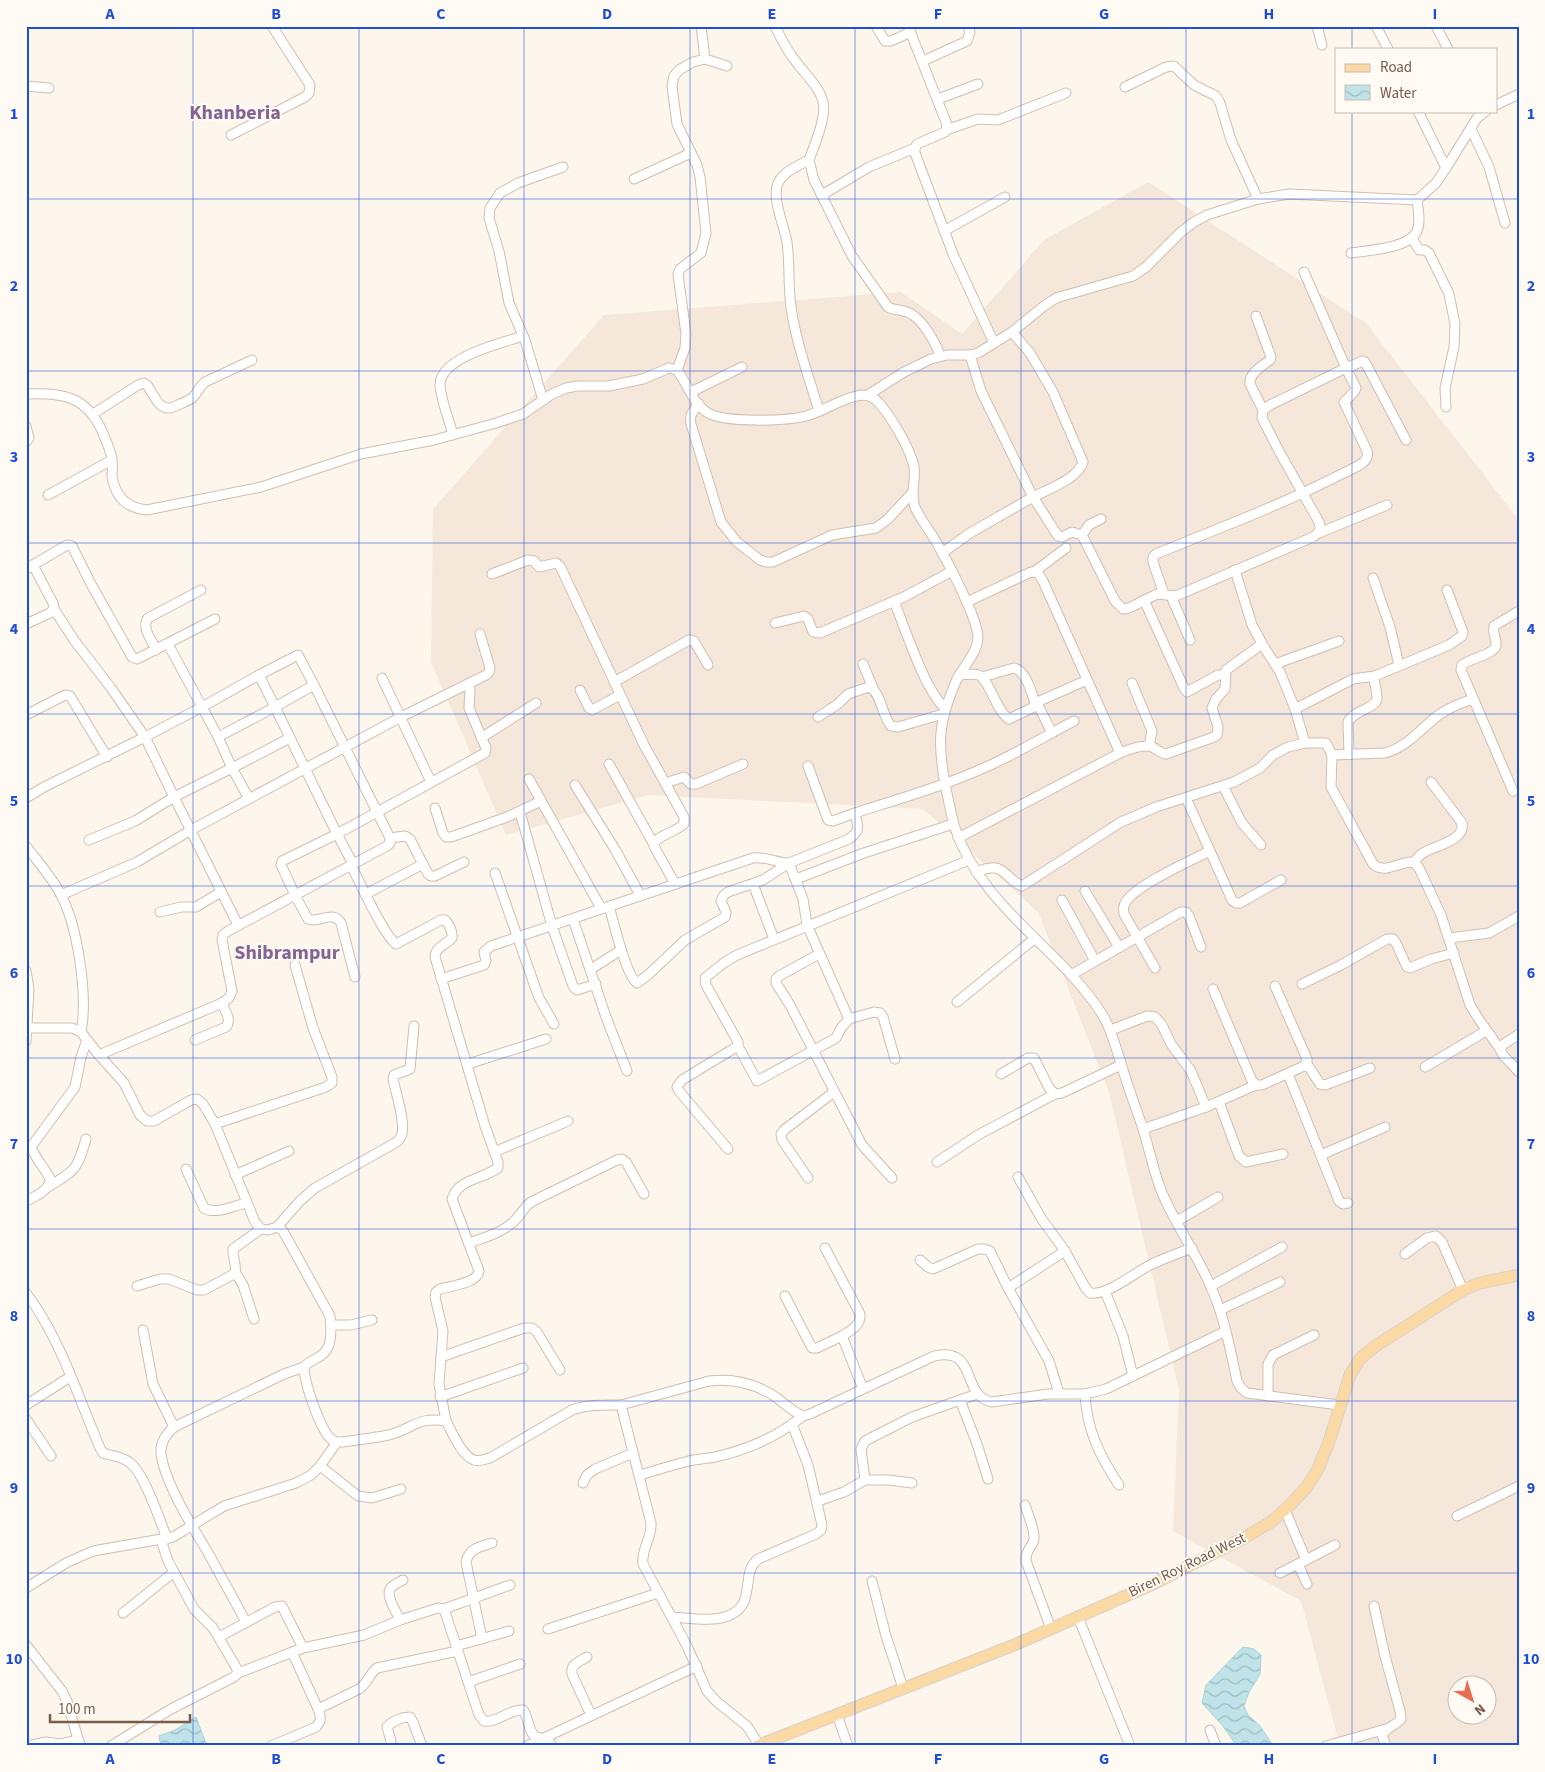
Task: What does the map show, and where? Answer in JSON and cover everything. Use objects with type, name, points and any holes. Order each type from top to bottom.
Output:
[{"type":"main road","name":"Biren Roy Road West","points":[[763,1744],[1014,1646],[1153,1584],[1244,1538],[1271,1522],[1306,1488],[1318,1469],[1330,1439],[1339,1405],[1350,1375],[1360,1359],[1374,1346],[1463,1290],[1480,1283],[1519,1274]]},
{"type":"street","points":[[231,134],[305,97],[309,93],[310,84],[272,26]]},
{"type":"street","points":[[700,26],[705,59]]},
{"type":"street","points":[[775,26],[779,36],[797,63],[816,86],[824,106],[824,115],[810,160],[814,180],[852,256],[888,307],[893,310],[907,312],[916,318],[933,339],[940,356]]},
{"type":"street","points":[[876,26],[885,41],[891,41],[910,29],[938,99],[946,122],[946,130]]},
{"type":"street","points":[[923,62],[967,41],[970,32],[968,26]]},
{"type":"street","points":[[1317,26],[1322,45]]},
{"type":"street","points":[[1376,26],[1387,48]]},
{"type":"street","points":[[1436,26],[1447,48]]},
{"type":"street","points":[[677,370],[685,348],[686,334],[678,274],[680,269],[701,253],[706,233],[700,177],[677,124],[672,87],[674,76],[678,70],[693,62],[705,59],[727,66]]},
{"type":"street","points":[[1125,86],[1166,67],[1174,66],[1194,85],[1216,96],[1220,103],[1231,140],[1258,199]]},
{"type":"street","points":[[938,99],[978,84]]},
{"type":"street","points":[[26,86],[49,88]]},
{"type":"street","points":[[822,195],[869,167],[915,148],[922,142],[946,130],[978,119],[997,120],[1066,93]]},
{"type":"street","points":[[1498,104],[1519,94]]},
{"type":"street","points":[[1418,112],[1446,168]]},
{"type":"street","points":[[26,394],[49,393],[65,396],[82,403],[93,414],[109,446],[112,460],[112,476],[117,490],[125,503],[135,509],[147,510],[260,487],[362,454],[379,452],[453,435],[517,416],[552,394],[566,388],[608,386],[643,379],[669,368],[677,370],[699,404],[707,412],[718,417],[746,420],[808,416],[857,396],[868,395],[920,364],[940,356],[970,356],[1012,332],[1056,298],[1132,276],[1146,267],[1181,232],[1207,215],[1258,199],[1289,194],[1417,200],[1436,183],[1471,129],[1476,115]]},
{"type":"street","points":[[1471,129],[1489,167],[1505,223]]},
{"type":"street","points":[[915,148],[919,166],[944,231],[994,343]]},
{"type":"street","points":[[634,179],[691,153]]},
{"type":"street","points":[[810,160],[789,170],[781,178],[777,186],[776,195],[786,242],[788,287],[796,332],[819,411]]},
{"type":"street","points":[[543,400],[523,336],[509,303],[499,251],[489,218],[490,208],[500,193],[508,188],[563,167]]},
{"type":"street","points":[[944,231],[1005,197]]},
{"type":"street","points":[[1352,253],[1398,245],[1412,238],[1419,222],[1417,200]]},
{"type":"street","points":[[1412,238],[1419,250],[1425,250],[1429,253],[1452,306],[1455,338],[1446,388],[1446,407]]},
{"type":"street","points":[[1190,640],[1153,562],[1153,557],[1156,554],[1303,494],[1360,465],[1366,461],[1368,456],[1344,406],[1344,402],[1356,388],[1304,272]]},
{"type":"street","points":[[1256,316],[1271,357],[1253,374],[1249,380],[1250,384],[1263,410],[1262,418],[1319,522],[1321,528],[1319,533]]},
{"type":"street","points":[[942,553],[970,534],[1033,497],[1075,475],[1081,469],[1083,462],[1053,392],[1030,353],[1012,332]]},
{"type":"street","points":[[453,435],[440,384],[451,364],[461,358],[523,336]]},
{"type":"street","points":[[970,356],[981,391],[1033,497],[1058,536],[1062,537],[1072,532],[1082,535],[1118,606],[1123,609],[1129,608],[1157,594],[1176,596],[1314,537],[1319,533],[1387,506]]},
{"type":"street","points":[[93,414],[138,384],[144,383],[161,406],[171,409],[192,398],[199,387],[205,382],[252,360]]},
{"type":"street","points":[[1263,410],[1362,361],[1365,362],[1406,440]]},
{"type":"street","points":[[691,392],[742,368]]},
{"type":"street","points":[[868,395],[876,399],[882,407],[909,453],[913,466],[912,494],[916,508],[952,572],[976,624],[978,637],[974,650],[959,675],[944,711],[940,742],[945,783],[953,824],[958,838],[976,872],[996,898],[1088,994],[1111,1030],[1161,1188],[1211,1286],[1220,1310],[1236,1381],[1247,1393],[1339,1405]]},
{"type":"street","points":[[699,404],[690,418],[721,522],[737,542],[760,560],[773,562],[832,535],[876,528],[888,519],[912,494]]},
{"type":"street","points":[[26,426],[29,438],[26,442]]},
{"type":"street","points":[[48,495],[112,460]]},
{"type":"street","points":[[1082,535],[1089,525],[1101,519]]},
{"type":"street","points":[[214,619],[136,660],[132,657],[91,584],[72,546],[67,545],[30,567],[74,640],[111,688],[145,737],[238,925]]},
{"type":"street","points":[[967,602],[1034,572],[1066,548]]},
{"type":"street","points":[[492,574],[528,560],[534,561],[539,567],[553,563],[558,564],[644,745],[684,817],[684,824],[678,829],[658,838],[653,843]]},
{"type":"street","points":[[1235,570],[1252,626],[1280,672],[1295,709],[1305,743]]},
{"type":"street","points":[[775,623],[804,616],[808,619],[813,632],[817,633],[894,601],[952,572]]},
{"type":"street","points":[[1034,572],[1038,573],[1043,581],[1120,753]]},
{"type":"street","points":[[1374,578],[1390,627],[1399,665]]},
{"type":"street","points":[[156,650],[145,627],[145,622],[148,618],[201,590]]},
{"type":"street","points":[[1295,709],[1354,679],[1375,676],[1459,640],[1463,632],[1447,590]]},
{"type":"street","points":[[1144,600],[1187,692],[1218,675],[1225,675]]},
{"type":"street","points":[[894,601],[930,687],[937,702],[944,711]]},
{"type":"street","points":[[26,624],[50,613],[54,609]]},
{"type":"street","points":[[1513,791],[1461,670],[1462,665],[1466,661],[1495,649],[1494,626],[1519,611]]},
{"type":"street","points":[[61,895],[133,865],[191,830],[486,675],[490,668],[480,634]]},
{"type":"street","points":[[614,682],[689,640],[694,641],[708,665]]},
{"type":"street","points":[[1275,664],[1339,641]]},
{"type":"street","points":[[168,644],[249,799]]},
{"type":"street","points":[[958,838],[1120,753],[1138,747],[1149,746],[1166,754],[1217,735],[1218,727],[1212,708],[1216,698],[1225,689],[1226,670],[1262,644]]},
{"type":"street","points":[[26,798],[298,655],[390,838],[390,843],[387,846],[238,925],[223,935],[222,940],[232,991],[229,998],[222,1003],[99,1055]]},
{"type":"street","points":[[863,664],[876,691],[886,721],[891,726],[898,727],[944,711]]},
{"type":"street","points":[[982,677],[1014,668],[1018,669],[1024,676],[1036,705],[1041,709],[1052,733]]},
{"type":"street","points":[[959,675],[975,674],[982,677],[1001,711],[1009,719],[1087,680]]},
{"type":"street","points":[[259,675],[366,894],[392,941],[396,944],[442,920],[448,923],[452,938],[435,953],[435,958],[498,1162],[498,1168],[492,1172],[460,1185],[454,1192],[452,1199],[479,1275],[474,1279],[440,1289],[436,1292],[435,1297],[443,1331],[438,1384],[440,1396],[446,1421],[465,1453],[474,1460],[480,1461],[490,1458],[572,1410],[582,1407],[621,1405],[722,1379],[736,1380],[764,1391],[803,1416]]},
{"type":"street","points":[[1349,754],[1348,722],[1356,713],[1372,706],[1376,702],[1375,676]]},
{"type":"street","points":[[382,678],[430,782]]},
{"type":"street","points":[[355,977],[338,918],[334,916],[312,921],[308,919],[281,864],[282,861],[337,834],[484,753],[486,748],[469,708],[470,690],[468,684]]},
{"type":"street","points":[[1132,684],[1152,731],[1149,746]]},
{"type":"street","points":[[218,737],[314,685]]},
{"type":"street","points":[[818,717],[838,704],[848,694],[870,687],[873,688]]},
{"type":"street","points":[[580,690],[589,708],[592,710],[620,695]]},
{"type":"street","points":[[26,715],[65,695],[70,696],[107,757]]},
{"type":"street","points":[[1332,755],[1392,751],[1416,735],[1439,715],[1450,708],[1473,699]]},
{"type":"street","points":[[481,738],[536,703]]},
{"type":"street","points":[[808,766],[828,820],[833,821],[986,767],[1074,720]]},
{"type":"street","points":[[89,840],[135,821],[174,797],[290,738]]},
{"type":"street","points":[[976,872],[994,867],[1016,884],[1022,886],[1121,822],[1156,807],[1223,786],[1260,768],[1278,751],[1305,743],[1326,744],[1332,755],[1332,787],[1373,864],[1378,868],[1384,869],[1407,862],[1414,862],[1421,854],[1442,845],[1462,832],[1462,824],[1431,782]]},
{"type":"street","points":[[608,764],[675,884]]},
{"type":"street","points":[[665,783],[684,777],[692,784],[696,784],[743,764]]},
{"type":"street","points":[[529,780],[605,907],[634,981],[639,982],[685,940],[725,917],[726,912],[721,901],[728,892],[763,880],[789,863],[849,839],[856,834],[858,828],[855,813]]},
{"type":"street","points":[[575,785],[616,851],[640,895]]},
{"type":"street","points":[[1223,786],[1246,830],[1261,845]]},
{"type":"street","points":[[1186,798],[1232,900],[1240,903],[1281,880]]},
{"type":"street","points":[[435,808],[443,833],[446,837],[451,837],[520,812],[541,801]]},
{"type":"street","points":[[520,812],[552,926],[573,986],[580,990],[596,984]]},
{"type":"street","points":[[796,880],[864,853],[953,824]]},
{"type":"street","points":[[390,838],[404,836],[410,839],[428,874],[431,876],[435,876],[464,862]]},
{"type":"street","points":[[26,846],[61,895],[71,922],[84,1002],[81,1032]]},
{"type":"street","points":[[1155,968],[1124,914],[1123,907],[1127,900],[1159,877],[1210,851]]},
{"type":"street","points":[[441,978],[484,965],[486,961],[484,952],[487,949],[640,895],[753,858],[760,857],[780,863],[789,863]]},
{"type":"street","points":[[895,1058],[883,1017],[880,1013],[874,1012],[849,1019],[836,1038],[757,1081],[738,1046],[735,1036],[706,985],[705,978],[725,962],[774,939],[969,860]]},
{"type":"street","points":[[1414,862],[1419,868],[1441,915],[1450,938],[1470,1005],[1503,1055],[1519,1072]]},
{"type":"street","points":[[789,863],[805,907],[807,925],[849,1019]]},
{"type":"street","points":[[366,894],[423,864]]},
{"type":"street","points":[[495,873],[539,998],[554,1024]]},
{"type":"street","points":[[754,884],[774,939]]},
{"type":"street","points":[[1085,891],[1119,947]]},
{"type":"street","points":[[160,912],[181,907],[196,907],[221,892]]},
{"type":"street","points":[[1062,900],[1095,961]]},
{"type":"street","points":[[1071,975],[1181,912],[1186,912],[1189,916],[1201,947]]},
{"type":"street","points":[[1450,938],[1489,932],[1519,916]]},
{"type":"street","points":[[573,918],[627,1071]]},
{"type":"street","points":[[957,1002],[1034,939]]},
{"type":"street","points":[[1302,984],[1387,939],[1392,939],[1396,943],[1407,967],[1410,968],[1431,959],[1454,953]]},
{"type":"street","points":[[591,969],[621,950]]},
{"type":"street","points":[[819,954],[776,979],[776,984],[790,1005],[812,1052],[862,1145],[892,1178]]},
{"type":"street","points":[[214,1124],[326,1087],[332,1082],[332,1077],[313,1028],[294,966]]},
{"type":"street","points":[[26,971],[28,989],[26,1041]]},
{"type":"street","points":[[1143,1129],[1206,1107],[1304,1066],[1307,1059],[1275,986]]},
{"type":"street","points":[[1213,989],[1252,1081],[1256,1085]]},
{"type":"street","points":[[195,1040],[226,1027],[229,1020],[222,1003]]},
{"type":"street","points":[[1111,1030],[1147,1016],[1154,1017],[1162,1025],[1171,1044],[1191,1071],[1206,1107]]},
{"type":"street","points":[[28,1028],[72,1028],[81,1032],[124,1082],[140,1115],[147,1121],[154,1121],[191,1100],[197,1100],[203,1104],[214,1124],[255,1222],[261,1229],[268,1230],[277,1227],[300,1201],[315,1188],[395,1144],[400,1139],[402,1134],[400,1116],[392,1079],[394,1075],[407,1071],[412,1065],[414,1026]]},
{"type":"street","points":[[1425,1067],[1486,1031]]},
{"type":"street","points":[[1500,1049],[1519,1034]]},
{"type":"street","points":[[468,1064],[546,1039]]},
{"type":"street","points":[[48,1187],[51,1181],[31,1147],[75,1088],[81,1057],[88,1040]]},
{"type":"street","points":[[728,1149],[677,1087],[682,1080],[738,1046]]},
{"type":"street","points":[[1001,1074],[1028,1058],[1034,1058],[1055,1094]]},
{"type":"street","points":[[937,1162],[978,1135],[1055,1094],[1062,1093],[1121,1065]]},
{"type":"street","points":[[1304,1066],[1310,1067],[1320,1084],[1325,1085],[1370,1068]]},
{"type":"street","points":[[1288,1074],[1339,1201],[1343,1204],[1348,1203]]},
{"type":"street","points":[[808,1178],[782,1140],[781,1134],[834,1092]]},
{"type":"street","points":[[1218,1102],[1239,1156],[1243,1161],[1246,1162],[1283,1154]]},
{"type":"street","points":[[494,1152],[568,1121]]},
{"type":"street","points":[[1321,1155],[1385,1127]]},
{"type":"street","points":[[26,1201],[39,1195],[77,1166],[86,1138]]},
{"type":"street","points":[[235,1175],[289,1151]]},
{"type":"street","points":[[469,1243],[505,1229],[518,1218],[524,1207],[530,1202],[617,1160],[622,1159],[626,1162],[644,1194]]},
{"type":"street","points":[[186,1169],[204,1208],[209,1211],[246,1203]]},
{"type":"street","points":[[1018,1177],[1041,1218],[1065,1251],[1090,1293],[1097,1294],[1105,1291],[1150,1264],[1192,1248]]},
{"type":"street","points":[[1177,1221],[1218,1197]]},
{"type":"street","points":[[246,1622],[192,1525],[168,1477],[161,1454],[166,1434],[174,1427],[284,1374],[304,1367],[326,1352],[329,1347],[331,1325],[327,1310],[283,1230],[277,1227]]},
{"type":"street","points":[[254,1319],[243,1285],[235,1272],[236,1267],[232,1255],[233,1249],[261,1229]]},
{"type":"street","points":[[1406,1254],[1427,1238],[1436,1236],[1442,1242],[1463,1290]]},
{"type":"street","points":[[1211,1286],[1282,1247]]},
{"type":"street","points":[[785,1296],[812,1348],[817,1348],[854,1329],[860,1319],[860,1314],[825,1248]]},
{"type":"street","points":[[920,1260],[933,1269],[978,1249],[990,1252],[1048,1361],[1060,1394]]},
{"type":"street","points":[[1008,1288],[1065,1251]]},
{"type":"street","points":[[137,1286],[160,1279],[169,1279],[197,1290],[204,1290],[235,1272]]},
{"type":"street","points":[[1220,1310],[1280,1282]]},
{"type":"street","points":[[1105,1291],[1123,1336],[1132,1376]]},
{"type":"street","points":[[26,1293],[35,1305],[66,1363],[100,1448],[104,1453],[129,1462],[140,1474],[164,1539],[168,1561],[194,1609],[201,1617],[208,1621],[238,1673]]},
{"type":"street","points":[[331,1325],[351,1325],[372,1320]]},
{"type":"street","points":[[441,1357],[524,1328],[532,1328],[537,1332],[560,1370]]},
{"type":"street","points":[[142,1330],[153,1384],[174,1427]]},
{"type":"street","points":[[640,1475],[687,1461],[715,1457],[740,1450],[792,1424],[803,1416],[934,1356],[946,1353],[956,1356],[964,1364],[977,1394],[984,1401],[992,1402],[1060,1394],[1085,1394],[1106,1389],[1226,1331]]},
{"type":"street","points":[[1268,1396],[1269,1359],[1273,1355],[1314,1335]]},
{"type":"street","points":[[842,1336],[863,1389]]},
{"type":"street","points":[[304,1367],[304,1375],[318,1415],[331,1439],[337,1442],[391,1434],[423,1421],[434,1419],[446,1421]]},
{"type":"street","points":[[440,1396],[523,1368]]},
{"type":"street","points":[[26,1405],[70,1377]]},
{"type":"street","points":[[866,1480],[861,1449],[865,1441],[912,1417],[977,1394]]},
{"type":"street","points":[[1085,1394],[1088,1420],[1096,1446],[1101,1458],[1119,1485]]},
{"type":"street","points":[[960,1400],[988,1479]]},
{"type":"street","points":[[621,1405],[640,1475],[652,1531],[643,1550],[643,1564],[672,1617],[707,1691],[717,1702],[747,1726],[763,1744]]},
{"type":"street","points":[[26,1419],[51,1456]]},
{"type":"street","points":[[672,1617],[723,1618],[733,1615],[745,1600],[752,1564],[758,1559],[816,1534],[821,1530],[822,1525],[818,1501],[808,1465],[792,1424]]},
{"type":"street","points":[[26,1588],[66,1562],[93,1551],[164,1539],[179,1534],[224,1506],[296,1483],[311,1475],[320,1466],[337,1442]]},
{"type":"street","points":[[583,1483],[587,1475],[595,1470],[633,1453]]},
{"type":"street","points":[[320,1466],[351,1492],[365,1498],[372,1498],[401,1489]]},
{"type":"street","points":[[818,1501],[844,1492],[866,1480],[912,1483]]},
{"type":"street","points":[[1457,1516],[1519,1486]]},
{"type":"street","points":[[1025,1505],[1034,1537],[1033,1543],[1026,1554],[1026,1560],[1051,1629]]},
{"type":"street","points":[[1285,1510],[1307,1584]]},
{"type":"street","points":[[482,1639],[472,1599],[466,1562],[471,1550],[492,1542]]},
{"type":"street","points":[[1280,1573],[1335,1545]]},
{"type":"street","points":[[124,1613],[174,1572]]},
{"type":"street","points":[[400,1620],[389,1595],[389,1590],[403,1580]]},
{"type":"street","points":[[872,1581],[886,1636],[903,1688]]},
{"type":"street","points":[[111,1746],[238,1673],[303,1648],[364,1635],[400,1620],[438,1608],[444,1609],[510,1585]]},
{"type":"street","points":[[548,1629],[658,1593]]},
{"type":"street","points":[[218,1637],[275,1607],[282,1606],[303,1648]]},
{"type":"street","points":[[1326,1746],[1395,1726],[1401,1720],[1374,1606]]},
{"type":"street","points":[[444,1609],[479,1715],[484,1721],[491,1722],[518,1710],[523,1710],[532,1733],[536,1737],[548,1740],[552,1746]]},
{"type":"street","points":[[1078,1617],[1130,1746]]},
{"type":"street","points":[[318,1709],[365,1685],[371,1672],[377,1668],[457,1648],[509,1631]]},
{"type":"street","points":[[26,1644],[62,1691],[80,1743],[60,1744],[46,1742],[27,1746]]},
{"type":"street","points":[[271,1746],[316,1727],[320,1722],[321,1717],[318,1709],[292,1652]]},
{"type":"street","points":[[587,1657],[573,1665],[571,1669],[591,1715]]},
{"type":"street","points":[[468,1682],[520,1664]]},
{"type":"street","points":[[526,1746],[696,1666]]},
{"type":"street","points":[[836,1715],[848,1746]]},
{"type":"street","points":[[390,1746],[391,1741],[387,1727],[390,1723],[404,1717],[410,1717],[414,1722],[422,1746]]},
{"type":"street","points":[[1386,1729],[1382,1735],[1386,1746]]},
{"type":"street","points":[[1210,1730],[1216,1746]]},
{"type":"shaded area","points":[[1148,182],[1366,323],[1519,520],[1519,1746],[1340,1746],[1301,1601],[1173,1531],[1179,1390],[1109,1092],[1038,912],[923,809],[649,795],[506,835],[431,662],[433,509],[604,315],[901,292],[962,334],[1044,240]]},
{"type":"water","points":[[1243,1647],[1254,1649],[1261,1655],[1260,1674],[1249,1692],[1244,1706],[1248,1715],[1260,1726],[1272,1744],[1271,1746],[1237,1746],[1222,1725],[1202,1703],[1206,1685]]},
{"type":"water","points":[[196,1717],[207,1746],[161,1746],[159,1736],[175,1730]]},
{"type":"district","name":"Khanberia","points":[[235,113]]},
{"type":"district","name":"Shibrampur","points":[[287,953]]}]
